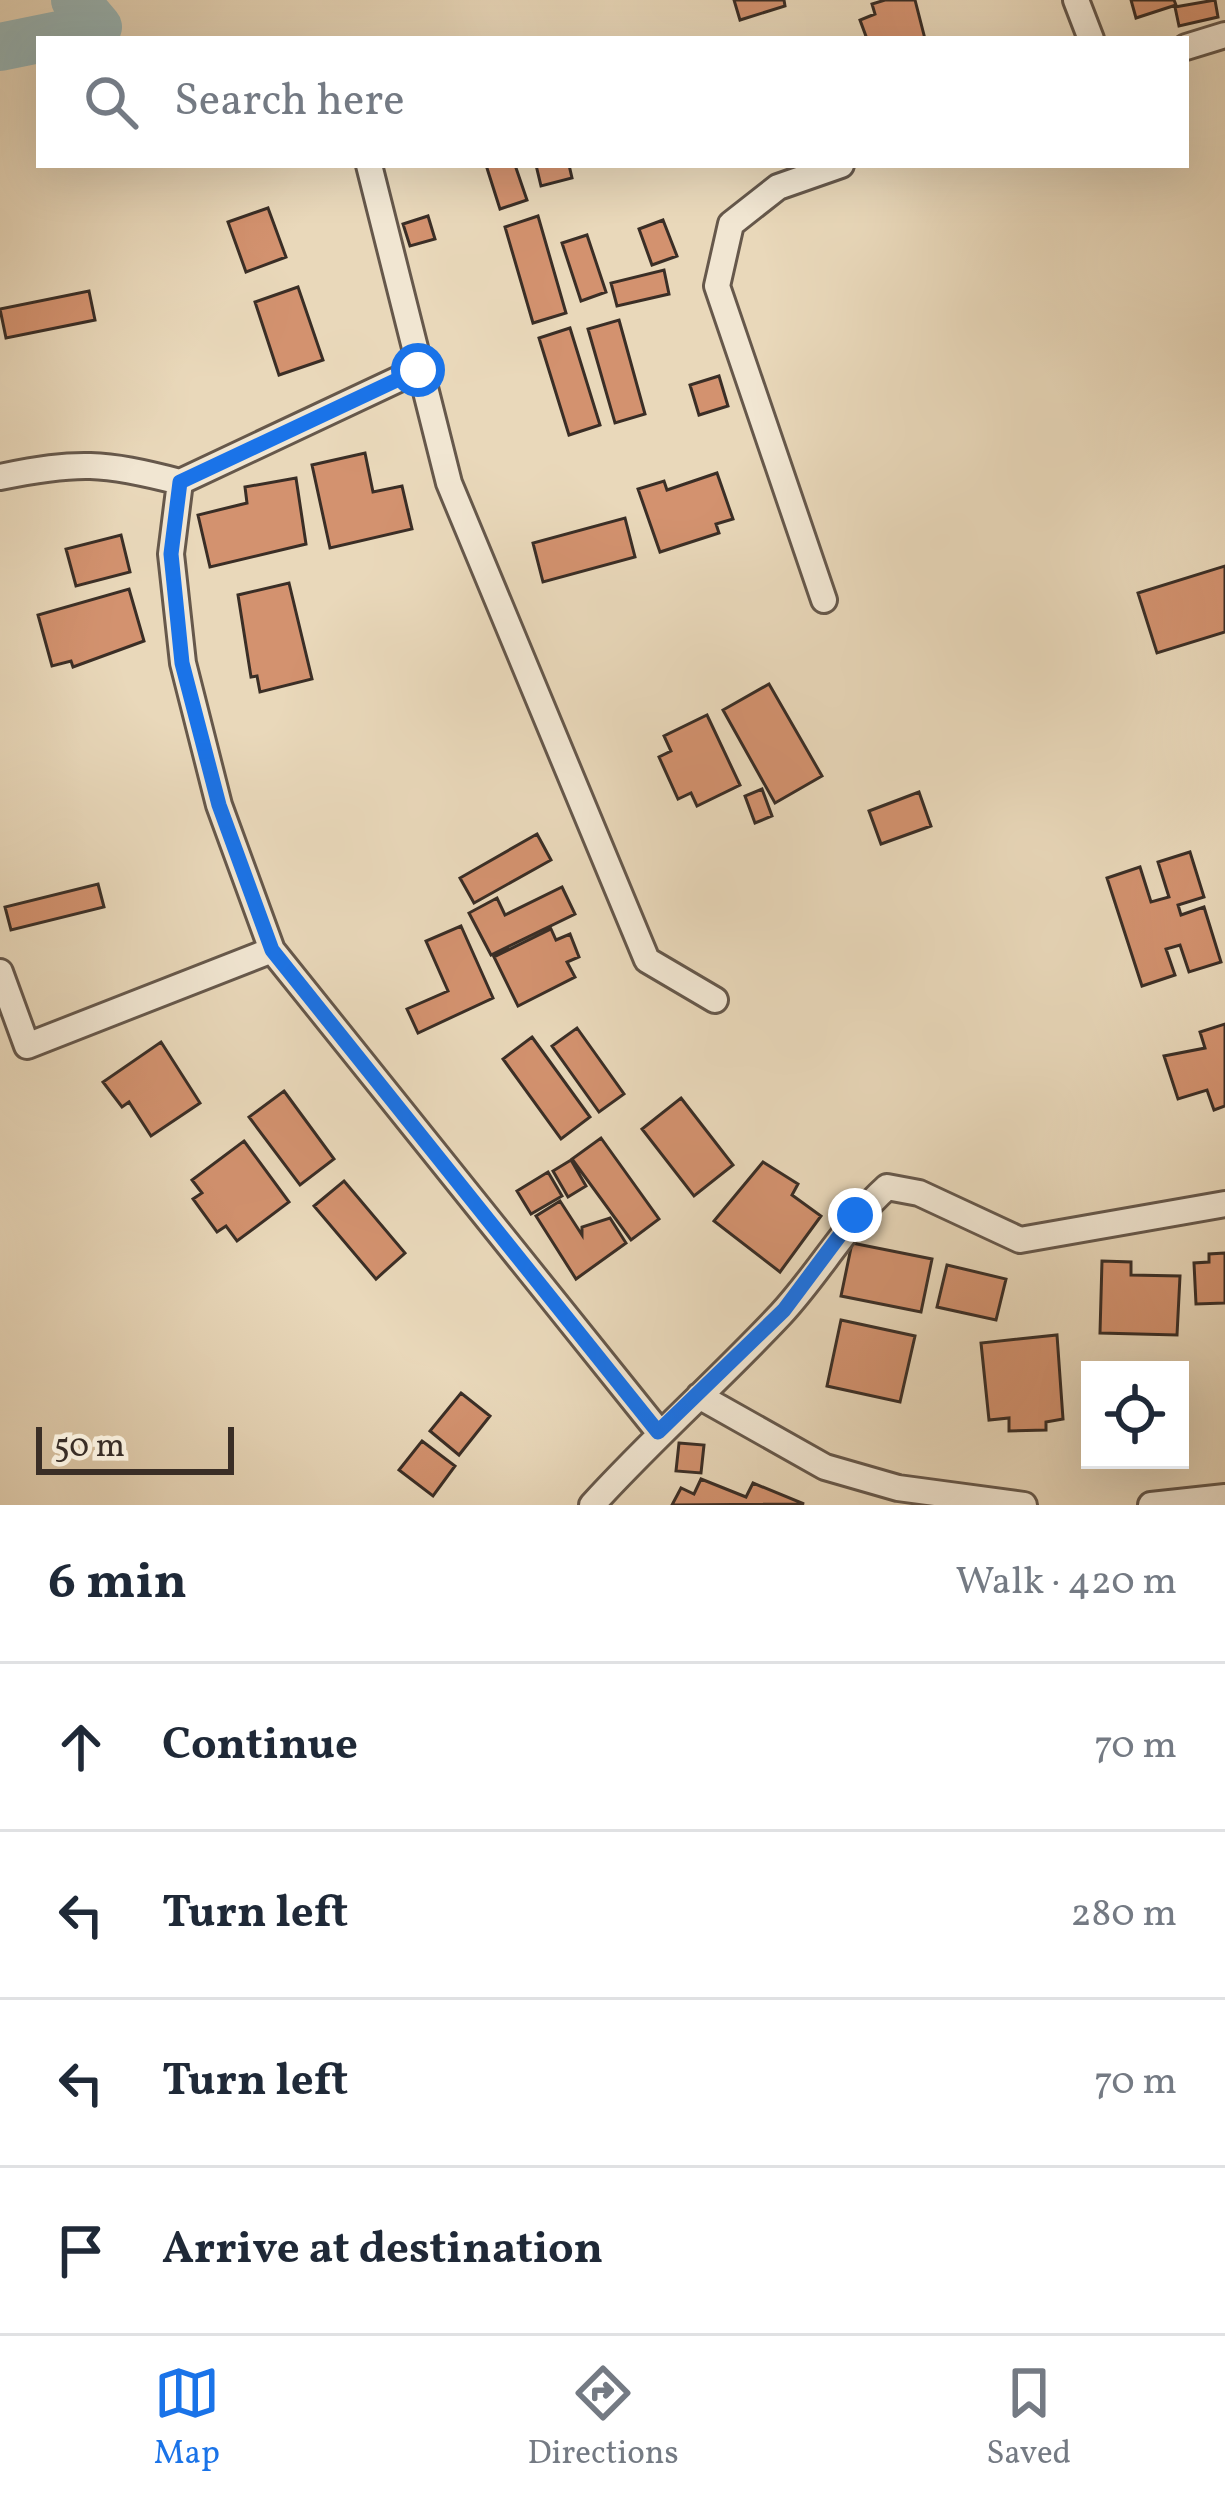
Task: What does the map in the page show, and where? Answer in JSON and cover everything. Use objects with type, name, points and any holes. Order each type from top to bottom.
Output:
[{"type":"street","points":[[1076,0],[1090,36]]},
{"type":"street","points":[[1189,46],[1225,35]]},
{"type":"street","points":[[370,168],[449,483],[646,960],[715,1000]]},
{"type":"street","points":[[824,600],[717,286],[731,224],[778,187],[832,168]]},
{"type":"street","points":[[0,477],[71,462],[110,464],[180,482],[418,370]]},
{"type":"street","points":[[180,482],[171,554],[182,663],[219,805],[272,950],[658,1432]]},
{"type":"street","points":[[0,972],[27,1046],[272,950]]},
{"type":"street","points":[[592,1505],[658,1432],[784,1310],[855,1215],[887,1187],[919,1192],[1021,1240],[1225,1204]]},
{"type":"street","points":[[699,1396],[825,1467],[898,1488],[1024,1505]]},
{"type":"street","points":[[1151,1505],[1225,1496]]},
{"type":"building","points":[[734,0],[784,0],[785,6],[740,20]]},
{"type":"building","points":[[915,0],[924,36],[866,36],[860,20],[875,14],[872,4]]},
{"type":"building","points":[[1131,0],[1174,0],[1176,5],[1136,18]]},
{"type":"building","points":[[1215,0],[1218,17],[1179,26],[1175,7]]},
{"type":"building","points":[[487,168],[516,168],[527,200],[500,209]]},
{"type":"building","points":[[537,168],[570,168],[572,178],[541,186]]},
{"type":"building","points":[[268,208],[286,257],[246,272],[228,222]]},
{"type":"building","points":[[428,216],[435,239],[410,246],[403,224]]},
{"type":"building","points":[[538,216],[566,313],[533,323],[505,227]]},
{"type":"building","points":[[663,220],[677,256],[652,265],[639,229]]},
{"type":"building","points":[[587,235],[606,292],[581,301],[562,243]]},
{"type":"building","points":[[664,270],[669,294],[617,306],[611,283]]},
{"type":"building","points":[[298,287],[323,360],[279,375],[255,302]]},
{"type":"building","points":[[89,291],[95,320],[6,338],[0,309]]},
{"type":"building","points":[[619,320],[645,414],[615,423],[588,329]]},
{"type":"building","points":[[570,328],[600,425],[569,435],[539,338]]},
{"type":"building","points":[[719,376],[728,406],[699,415],[690,385]]},
{"type":"building","points":[[365,453],[373,492],[402,486],[412,529],[330,548],[312,465]]},
{"type":"building","points":[[717,473],[733,519],[716,524],[719,533],[660,552],[638,489],[664,481],[667,490]]},
{"type":"building","points":[[296,478],[306,544],[210,567],[198,515],[247,503],[245,487]]},
{"type":"building","points":[[625,518],[635,557],[543,582],[533,543]]},
{"type":"building","points":[[121,535],[130,572],[76,586],[66,549]]},
{"type":"building","points":[[1225,566],[1225,632],[1157,653],[1138,593]]},
{"type":"building","points":[[289,583],[312,679],[260,692],[257,676],[251,677],[238,595]]},
{"type":"building","points":[[129,589],[144,641],[73,667],[71,661],[52,666],[38,615]]},
{"type":"building","points":[[769,684],[822,776],[775,803],[723,710]]},
{"type":"building","points":[[707,715],[740,785],[697,806],[691,793],[678,799],[659,757],[671,751],[664,736]]},
{"type":"building","points":[[762,789],[772,816],[755,823],[745,796]]},
{"type":"building","points":[[919,792],[931,826],[881,844],[869,811]]},
{"type":"building","points":[[537,834],[551,860],[474,903],[460,878]]},
{"type":"building","points":[[1190,852],[1204,897],[1178,905],[1181,915],[1204,907],[1221,962],[1189,972],[1180,945],[1166,949],[1175,975],[1142,986],[1107,878],[1140,867],[1151,902],[1169,897],[1158,862]]},
{"type":"building","points":[[98,884],[104,907],[11,930],[5,907]]},
{"type":"building","points":[[562,887],[575,914],[491,955],[469,913],[497,898],[505,915]]},
{"type":"building","points":[[461,926],[493,998],[418,1033],[407,1009],[448,991],[426,941]]},
{"type":"building","points":[[551,929],[556,940],[570,934],[579,957],[567,962],[575,977],[518,1006],[494,957]]},
{"type":"building","points":[[1225,1024],[1225,1106],[1214,1110],[1207,1090],[1178,1099],[1164,1056],[1205,1048],[1200,1032]]},
{"type":"building","points":[[577,1028],[624,1094],[599,1112],[552,1046]]},
{"type":"building","points":[[532,1037],[590,1117],[561,1139],[503,1059]]},
{"type":"building","points":[[161,1042],[200,1103],[151,1136],[129,1102],[122,1107],[103,1082]]},
{"type":"building","points":[[284,1091],[334,1159],[300,1185],[249,1117]]},
{"type":"building","points":[[681,1098],[733,1165],[694,1196],[642,1129]]},
{"type":"building","points":[[601,1138],[659,1219],[631,1240],[572,1159]]},
{"type":"building","points":[[244,1141],[289,1202],[237,1241],[226,1226],[217,1232],[193,1199],[202,1193],[192,1180]]},
{"type":"building","points":[[571,1160],[586,1186],[568,1197],[553,1171]]},
{"type":"building","points":[[763,1162],[798,1184],[792,1195],[821,1216],[780,1272],[714,1221]]},
{"type":"building","points":[[548,1172],[562,1196],[531,1214],[517,1191]]},
{"type":"building","points":[[344,1181],[405,1253],[376,1279],[314,1206]]},
{"type":"building","points":[[560,1201],[582,1235],[582,1227],[610,1218],[626,1243],[576,1279],[536,1216]]},
{"type":"building","points":[[852,1243],[932,1259],[921,1312],[841,1296]]},
{"type":"building","points":[[1225,1253],[1225,1303],[1196,1304],[1194,1263],[1209,1262],[1209,1254]]},
{"type":"building","points":[[1102,1261],[1131,1262],[1131,1275],[1180,1276],[1177,1335],[1100,1333]]},
{"type":"building","points":[[947,1265],[1006,1279],[996,1320],[937,1307]]},
{"type":"building","points":[[841,1320],[915,1336],[900,1402],[827,1386]]},
{"type":"building","points":[[1057,1335],[1063,1419],[1046,1422],[1046,1430],[1009,1431],[1009,1418],[989,1420],[981,1343]]},
{"type":"building","points":[[461,1393],[490,1416],[459,1455],[430,1431]]},
{"type":"building","points":[[422,1441],[455,1466],[433,1496],[399,1470]]},
{"type":"building","points":[[679,1443],[704,1445],[701,1473],[676,1471]]},
{"type":"building","points":[[701,1479],[746,1497],[753,1483],[804,1504],[672,1505],[681,1488],[694,1494]]},
{"type":"waterway","points":[[54,36],[98,27],[75,0]]},
{"type":"waterway","points":[[0,47],[36,40]]},
{"type":"route","points":[[418,370],[180,482],[171,554],[182,663],[219,805],[272,950],[658,1432],[784,1310],[855,1215]]}]
